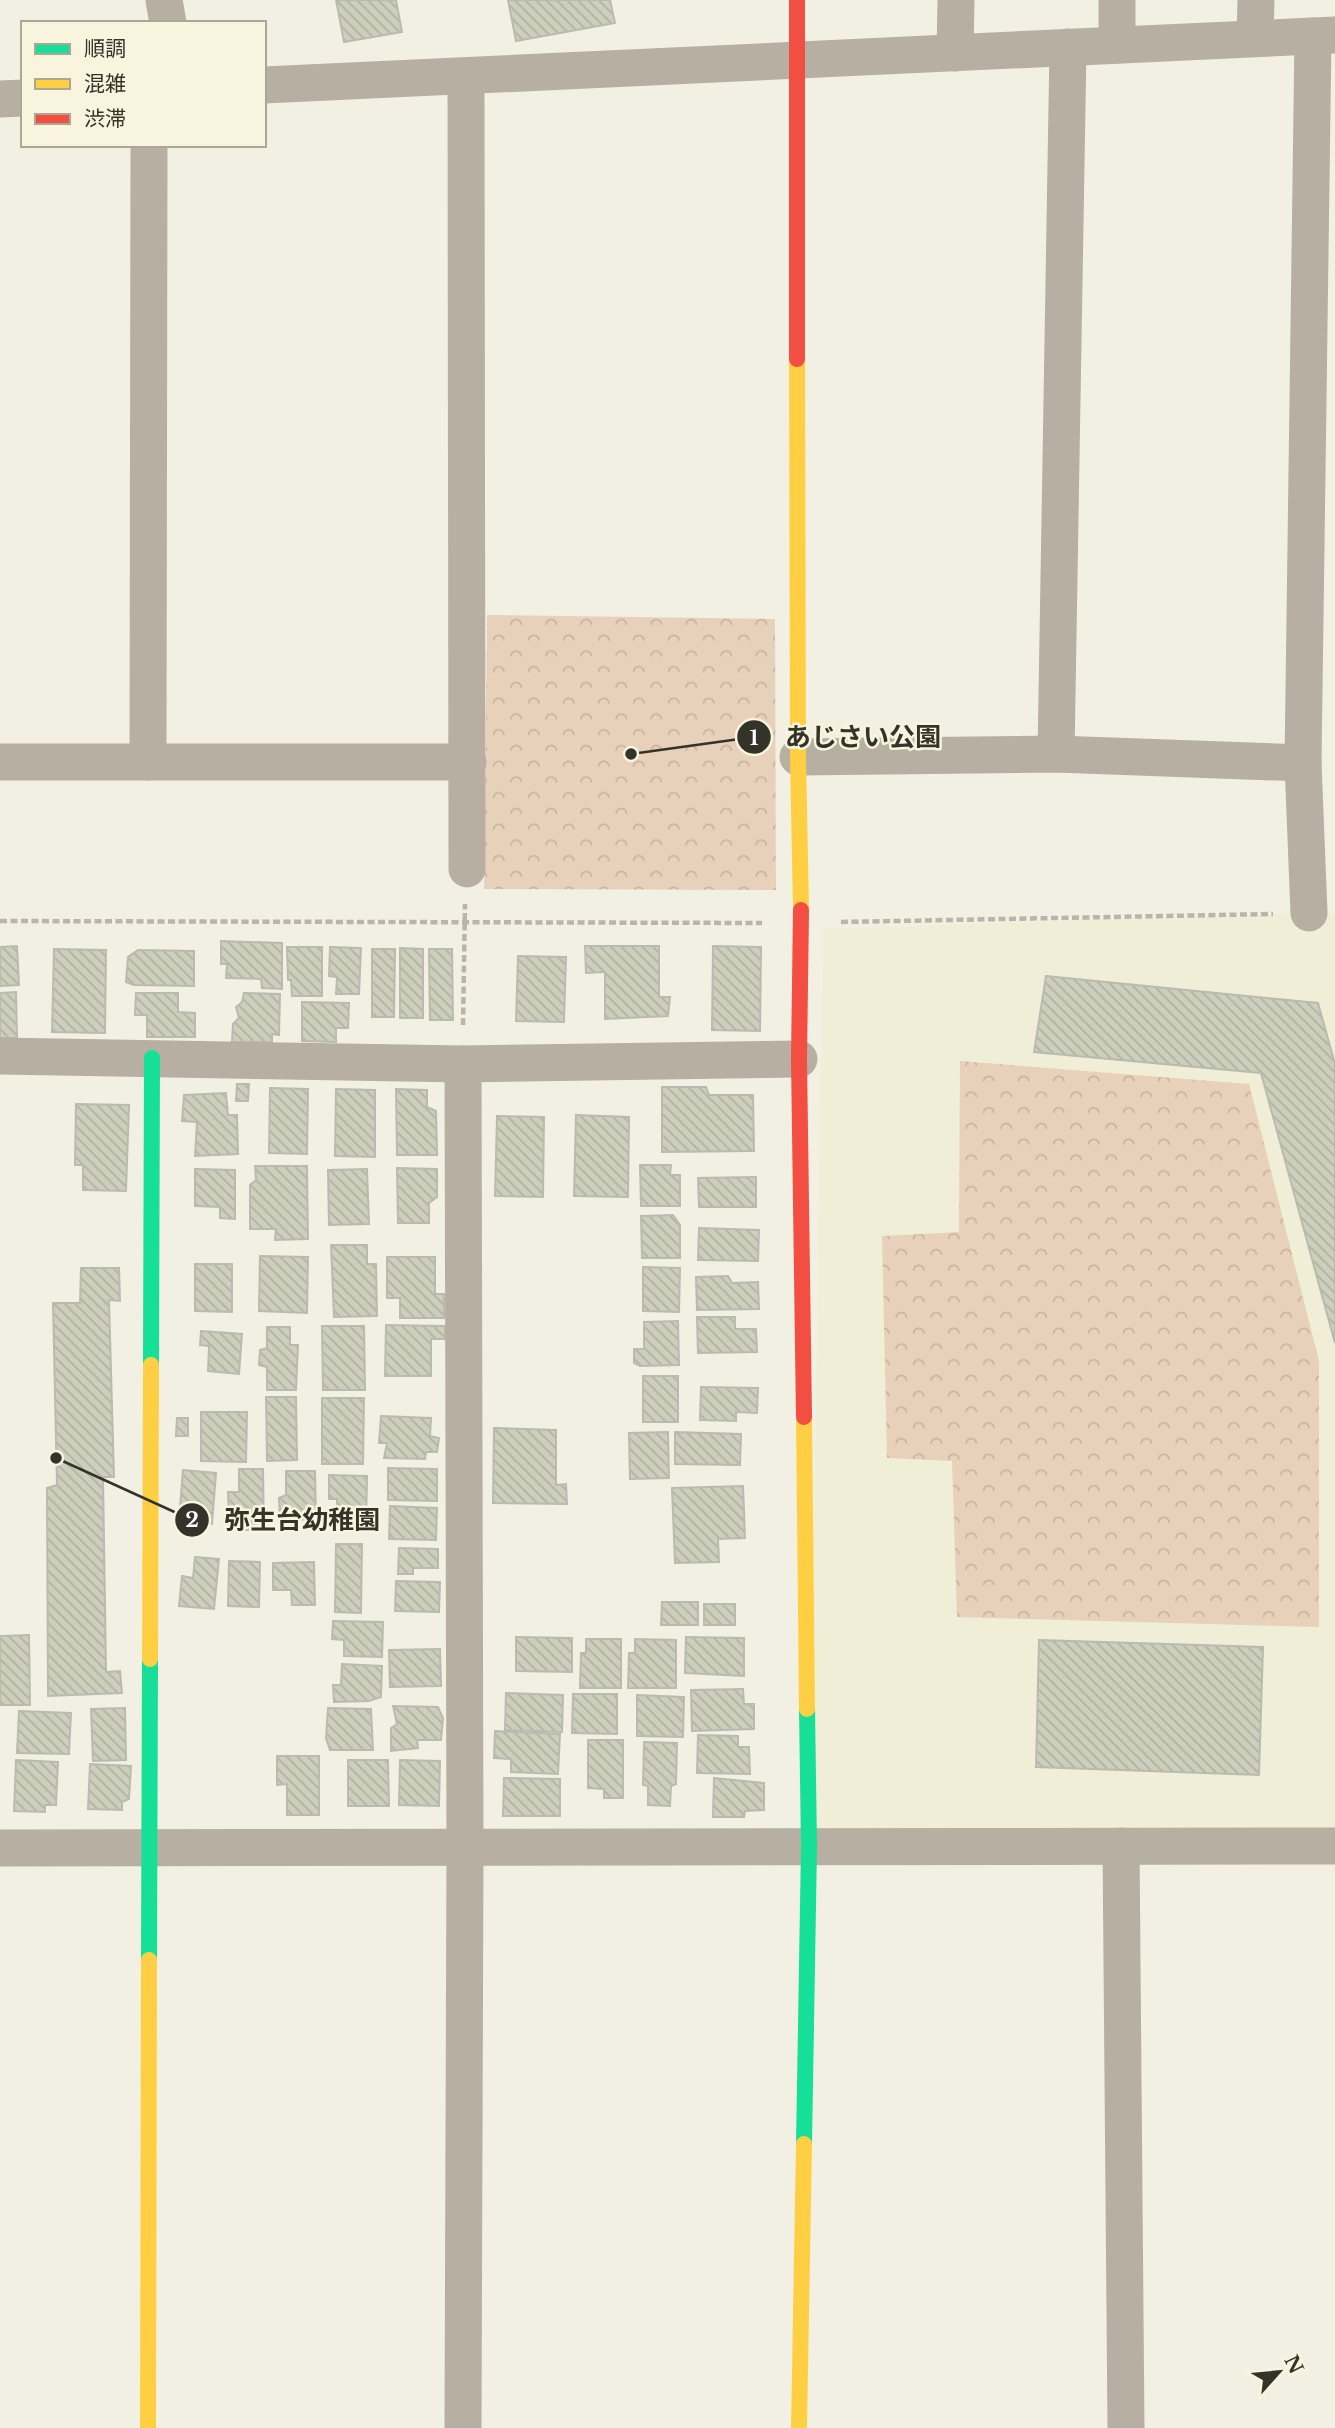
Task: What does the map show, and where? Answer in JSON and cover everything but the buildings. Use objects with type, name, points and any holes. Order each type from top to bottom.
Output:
[{"type":"street","points":[[164,0],[168,21]]},
{"type":"street","points":[[797,0],[798,757],[801,923],[799,1059],[809,1846],[799,2428]]},
{"type":"street","points":[[955,53],[956,0]]},
{"type":"street","points":[[1117,0],[1117,45]]},
{"type":"street","points":[[1255,37],[1256,0]]},
{"type":"street","points":[[266,85],[1324,35],[1303,763],[1309,913]]},
{"type":"street","points":[[1056,754],[1068,47]]},
{"type":"street","points":[[466,77],[467,869]]},
{"type":"street","points":[[0,100],[21,98]]},
{"type":"street","points":[[148,762],[149,147]]},
{"type":"street","points":[[798,757],[1056,754],[1303,763]]},
{"type":"street","points":[[0,762],[468,761]]},
{"type":"street","points":[[0,1056],[463,1064],[799,1059]]},
{"type":"street","points":[[149,2428],[152,1058]]},
{"type":"street","points":[[463,1064],[463,2428]]},
{"type":"street","points":[[1121,1846],[1126,2428]]},
{"type":"street","points":[[0,1848],[1335,1846]]},
{"type":"path","points":[[0,921],[801,923],[1309,913]]},
{"type":"path","points":[[463,1064],[464,921]]},
{"type":"shaded area","points":[[1335,914],[1335,1846],[809,1846],[823,929]]},
{"type":"green space","points":[[487,615],[775,619],[776,890],[484,889]]},
{"type":"green space","points":[[960,1061],[1249,1084],[1319,1361],[1319,1627],[957,1617],[952,1461],[887,1458],[882,1236],[959,1232]]},
{"type":"traffic: fast","points":[[151,1365],[152,1058]]},
{"type":"traffic: fast","points":[[149,1960],[150,1659]]},
{"type":"traffic: fast","points":[[804,2144],[809,1846],[807,1709]]},
{"type":"traffic: slow","points":[[797,359],[801,910]]},
{"type":"traffic: slow","points":[[150,1659],[151,1365]]},
{"type":"traffic: slow","points":[[804,1417],[807,1709]]},
{"type":"traffic: slow","points":[[148,2428],[149,1960]]},
{"type":"traffic: slow","points":[[799,2428],[804,2144]]},
{"type":"traffic: jam","points":[[797,0],[797,359]]},
{"type":"traffic: jam","points":[[801,910],[799,1059],[804,1417]]},
{"type":"place","name":"あじさい公園","points":[[631,754]]},
{"type":"place","name":"弥生台幼稚園","points":[[56,1458]]}]
